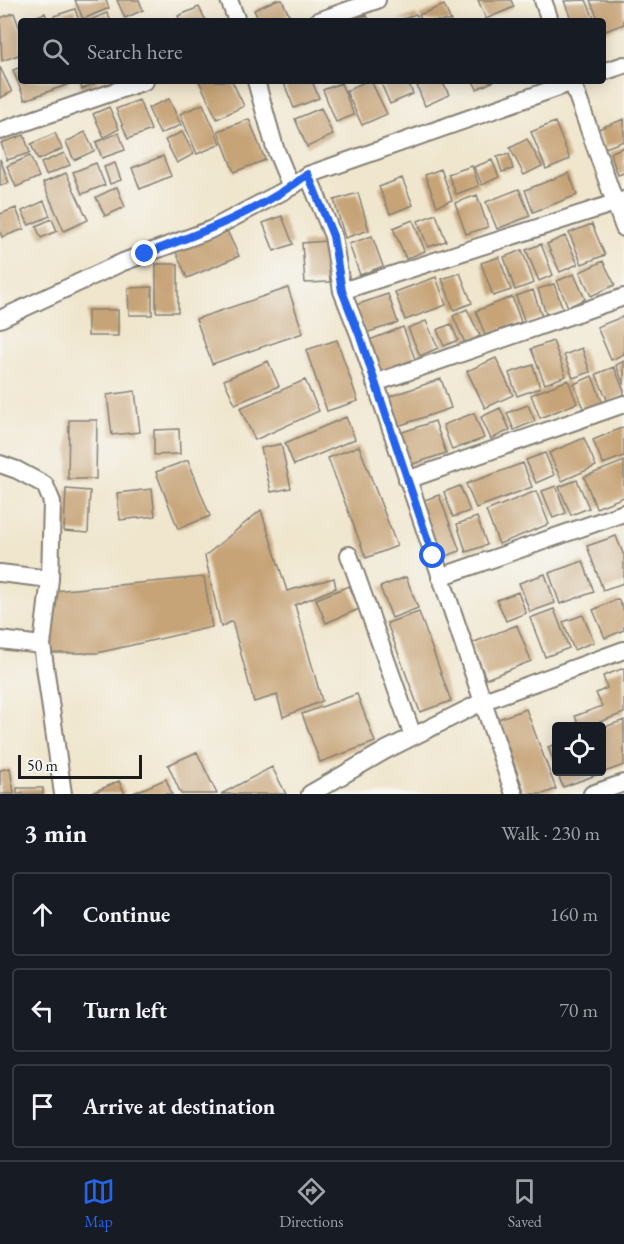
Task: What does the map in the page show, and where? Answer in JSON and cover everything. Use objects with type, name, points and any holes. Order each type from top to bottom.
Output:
[{"type":"street","points":[[229,0],[236,18]]},
{"type":"street","points":[[326,18],[377,0]]},
{"type":"street","points":[[543,0],[549,18]]},
{"type":"street","points":[[606,71],[624,65]]},
{"type":"street","points":[[0,130],[137,84]]},
{"type":"street","points":[[257,84],[275,148],[291,187]]},
{"type":"street","points":[[0,319],[123,262],[210,230],[291,187],[308,174],[565,84]]},
{"type":"street","points":[[575,84],[620,201],[624,228]]},
{"type":"street","points":[[308,174],[333,236],[342,291],[514,794]]},
{"type":"street","points":[[342,291],[620,201]]},
{"type":"street","points":[[375,383],[624,297]]},
{"type":"street","points":[[407,480],[624,404]]},
{"type":"street","points":[[0,464],[45,485],[52,502],[50,579],[42,645],[63,794]]},
{"type":"street","points":[[440,577],[624,513]]},
{"type":"street","points":[[349,555],[413,735]]},
{"type":"street","points":[[0,573],[50,579]]},
{"type":"street","points":[[0,640],[42,645]]},
{"type":"street","points":[[310,794],[413,735],[484,701],[624,650]]},
{"type":"street","points":[[592,794],[624,783]]},
{"type":"building","points":[[75,0],[106,0],[109,8],[83,18]]},
{"type":"building","points":[[117,0],[139,0],[143,10],[125,18]]},
{"type":"building","points":[[276,0],[282,0],[289,15],[283,18],[258,18],[254,10]]},
{"type":"building","points":[[478,0],[511,0],[514,7],[486,18]]},
{"type":"building","points":[[586,0],[594,18],[571,18],[564,1]]},
{"type":"building","points":[[590,0],[623,0],[624,24],[606,31],[606,18],[598,18]]},
{"type":"building","points":[[444,5],[450,18],[420,18],[419,15]]},
{"type":"building","points":[[199,7],[204,18],[179,18],[178,16]]},
{"type":"building","points":[[75,9],[78,18],[54,18],[54,16]]},
{"type":"building","points":[[14,13],[18,24],[18,55],[2,61],[0,18]]},
{"type":"building","points":[[45,13],[47,18],[32,18]]},
{"type":"building","points":[[107,13],[110,18],[95,18]]},
{"type":"building","points":[[416,14],[418,18],[406,18]]},
{"type":"building","points":[[0,67],[12,92],[0,98]]},
{"type":"building","points":[[18,68],[18,82],[13,70]]},
{"type":"building","points":[[19,84],[69,84],[25,100]]},
{"type":"building","points":[[80,84],[94,84],[82,89]]},
{"type":"building","points":[[200,84],[233,84],[244,106],[217,119]]},
{"type":"building","points":[[284,84],[313,84],[319,98],[294,108]]},
{"type":"building","points":[[341,84],[354,115],[336,122],[323,90]]},
{"type":"building","points":[[360,84],[372,84],[387,114],[362,125],[346,91]]},
{"type":"building","points":[[381,84],[409,84],[413,94],[390,104]]},
{"type":"building","points":[[444,84],[449,95],[425,106],[417,86]]},
{"type":"building","points":[[474,84],[488,84],[477,89]]},
{"type":"building","points":[[169,99],[181,125],[160,134],[148,108]]},
{"type":"building","points":[[139,100],[151,130],[128,139],[116,109]]},
{"type":"building","points":[[203,104],[221,144],[197,154],[180,114]]},
{"type":"building","points":[[109,107],[119,129],[104,137],[93,114]]},
{"type":"building","points":[[321,108],[333,135],[307,147],[295,119]]},
{"type":"building","points":[[249,119],[265,160],[234,172],[218,131]]},
{"type":"building","points":[[624,119],[624,141],[605,148],[598,129]]},
{"type":"building","points":[[555,122],[570,159],[546,169],[531,132]]},
{"type":"building","points":[[85,132],[94,151],[74,160],[66,142]]},
{"type":"building","points":[[182,132],[194,154],[177,163],[165,140]]},
{"type":"building","points":[[55,133],[62,149],[38,160],[31,144]]},
{"type":"building","points":[[119,133],[125,150],[102,158],[96,142]]},
{"type":"building","points":[[24,135],[30,153],[7,160],[1,143]]},
{"type":"building","points":[[527,139],[542,166],[524,175],[510,148]]},
{"type":"building","points":[[624,147],[624,173],[618,175],[610,153]]},
{"type":"building","points":[[64,153],[70,165],[46,175],[41,163]]},
{"type":"building","points":[[509,154],[513,169],[502,172],[497,157]]},
{"type":"building","points":[[30,156],[39,177],[16,187],[7,166]]},
{"type":"building","points":[[163,156],[171,176],[140,189],[132,168]]},
{"type":"building","points":[[0,159],[9,183],[0,186]]},
{"type":"building","points":[[492,160],[499,177],[482,185],[474,167]]},
{"type":"building","points":[[96,163],[105,185],[82,194],[73,172]]},
{"type":"building","points":[[115,163],[121,180],[110,184],[104,167]]},
{"type":"building","points":[[472,166],[479,186],[456,194],[448,174]]},
{"type":"building","points":[[441,169],[452,200],[437,206],[425,175]]},
{"type":"building","points":[[66,173],[88,220],[64,231],[43,183]]},
{"type":"building","points":[[569,173],[577,195],[533,212],[525,190]]},
{"type":"building","points":[[402,178],[413,205],[390,214],[379,187]]},
{"type":"building","points":[[117,187],[125,207],[105,216],[96,197]]},
{"type":"building","points":[[519,189],[530,216],[497,229],[486,202]]},
{"type":"building","points":[[358,193],[369,230],[345,238],[334,200]]},
{"type":"building","points":[[477,195],[488,227],[466,234],[455,203]]},
{"type":"building","points":[[44,201],[50,216],[29,225],[22,211]]},
{"type":"building","points":[[16,208],[24,229],[2,237],[0,214]]},
{"type":"building","points":[[436,214],[446,241],[428,247],[418,221]]},
{"type":"building","points":[[282,216],[293,244],[274,251],[263,223]]},
{"type":"building","points":[[52,219],[57,231],[41,238],[36,226]]},
{"type":"building","points":[[413,220],[425,251],[406,259],[393,228]]},
{"type":"building","points":[[592,224],[605,255],[582,264],[569,233]]},
{"type":"building","points":[[227,231],[239,256],[187,278],[176,252]]},
{"type":"building","points":[[372,236],[383,266],[360,275],[349,244]]},
{"type":"building","points":[[565,236],[578,264],[560,272],[547,244]]},
{"type":"building","points":[[327,241],[330,282],[305,283],[302,243]]},
{"type":"building","points":[[541,244],[553,275],[539,281],[526,250]]},
{"type":"building","points":[[522,250],[534,283],[515,290],[504,257]]},
{"type":"building","points":[[499,257],[511,290],[493,296],[481,263]]},
{"type":"building","points":[[603,261],[615,285],[591,296],[580,272]]},
{"type":"building","points":[[156,264],[178,264],[178,312],[156,312]]},
{"type":"building","points":[[460,273],[472,303],[454,310],[442,279]]},
{"type":"building","points":[[574,274],[585,299],[568,307],[557,281]]},
{"type":"building","points":[[436,277],[446,305],[405,320],[395,292]]},
{"type":"building","points":[[554,284],[563,309],[546,314],[538,289]]},
{"type":"building","points":[[152,287],[152,315],[129,315],[128,288]]},
{"type":"building","points":[[288,288],[303,333],[212,364],[196,319]]},
{"type":"building","points":[[533,290],[542,317],[525,323],[516,296]]},
{"type":"building","points":[[388,294],[398,323],[365,333],[356,305]]},
{"type":"building","points":[[512,297],[521,322],[485,335],[476,311]]},
{"type":"building","points":[[467,309],[480,336],[465,343],[453,316]]},
{"type":"building","points":[[88,310],[118,310],[118,336],[88,336]]},
{"type":"building","points":[[624,316],[624,354],[611,360],[597,327]]},
{"type":"building","points":[[426,321],[438,348],[420,356],[408,328]]},
{"type":"building","points":[[451,324],[458,340],[444,346],[437,330]]},
{"type":"building","points":[[403,327],[415,359],[379,373],[367,341]]},
{"type":"building","points":[[337,340],[358,401],[327,411],[306,350]]},
{"type":"building","points":[[553,341],[566,376],[545,384],[531,349]]},
{"type":"building","points":[[582,348],[590,372],[573,378],[564,355]]},
{"type":"building","points":[[496,358],[513,395],[485,408],[467,371]]},
{"type":"building","points":[[268,361],[279,386],[235,404],[224,380]]},
{"type":"building","points":[[624,361],[624,385],[616,365]]},
{"type":"building","points":[[533,365],[540,388],[517,396],[509,373]]},
{"type":"building","points":[[614,367],[624,395],[608,402],[596,374]]},
{"type":"building","points":[[592,376],[603,404],[585,411],[574,384]]},
{"type":"building","points":[[441,379],[451,408],[398,426],[388,397]]},
{"type":"building","points":[[305,380],[319,411],[255,440],[240,408]]},
{"type":"building","points":[[568,380],[577,403],[540,418],[531,395]]},
{"type":"building","points":[[135,391],[140,432],[112,435],[107,395]]},
{"type":"building","points":[[528,405],[535,421],[514,430],[507,413]]},
{"type":"building","points":[[500,408],[510,430],[491,439],[481,417]]},
{"type":"building","points":[[474,413],[484,438],[452,450],[443,425]]},
{"type":"building","points":[[346,417],[355,439],[294,465],[285,443]]},
{"type":"building","points":[[69,420],[97,420],[96,479],[68,479]]},
{"type":"building","points":[[435,421],[446,453],[407,466],[397,434]]},
{"type":"building","points":[[624,427],[624,456],[603,464],[593,440]]},
{"type":"building","points":[[179,429],[180,454],[154,455],[154,430]]},
{"type":"building","points":[[584,438],[596,466],[562,481],[549,453]]},
{"type":"building","points":[[281,444],[291,488],[271,492],[261,448]]},
{"type":"building","points":[[359,446],[397,546],[366,558],[328,458]]},
{"type":"building","points":[[545,453],[554,475],[536,483],[526,460]]},
{"type":"building","points":[[188,460],[210,516],[178,529],[156,472]]},
{"type":"building","points":[[624,461],[624,497],[596,508],[584,477]]},
{"type":"building","points":[[523,463],[532,487],[476,508],[466,484]]},
{"type":"building","points":[[577,480],[589,508],[571,515],[559,487]]},
{"type":"building","points":[[460,486],[470,511],[453,517],[444,492]]},
{"type":"building","points":[[556,486],[566,513],[553,518],[542,491]]},
{"type":"building","points":[[66,489],[90,491],[88,533],[64,531]]},
{"type":"building","points":[[152,489],[155,516],[120,520],[117,493]]},
{"type":"building","points":[[536,491],[549,524],[499,544],[486,511]]},
{"type":"building","points":[[439,495],[460,551],[440,558],[419,502]]},
{"type":"building","points":[[261,510],[287,591],[334,578],[336,588],[295,605],[322,701],[283,717],[277,695],[254,702],[232,621],[221,627],[205,556]]},
{"type":"building","points":[[477,517],[487,545],[466,552],[457,524]]},
{"type":"building","points":[[616,536],[624,556],[624,583],[603,590],[587,546]]},
{"type":"building","points":[[583,561],[594,592],[560,604],[549,573]]},
{"type":"building","points":[[545,574],[555,603],[530,612],[519,583]]},
{"type":"building","points":[[204,577],[212,627],[97,653],[49,653],[54,591]]},
{"type":"building","points":[[406,577],[418,608],[392,618],[380,587]]},
{"type":"building","points":[[349,586],[359,609],[326,623],[316,599]]},
{"type":"building","points":[[518,592],[526,613],[506,621],[497,600]]},
{"type":"building","points":[[618,599],[624,611],[624,630],[605,638],[593,610]]},
{"type":"building","points":[[554,609],[569,648],[545,657],[530,618]]},
{"type":"building","points":[[419,612],[451,701],[420,712],[387,623]]},
{"type":"building","points":[[583,615],[594,642],[574,650],[563,622]]},
{"type":"building","points":[[517,625],[531,661],[486,679],[472,643]]},
{"type":"building","points":[[624,668],[624,713],[600,722],[577,722],[575,716],[602,706],[596,693],[607,688],[603,676]]},
{"type":"building","points":[[357,694],[375,742],[320,762],[302,714]]},
{"type":"building","points":[[526,709],[556,789],[543,794],[525,794],[498,719]]},
{"type":"building","points":[[624,720],[624,765],[606,771],[606,727]]},
{"type":"building","points":[[552,746],[552,758],[548,747]]},
{"type":"building","points":[[197,752],[217,794],[181,794],[168,765]]},
{"type":"building","points":[[272,767],[286,794],[221,794]]},
{"type":"building","points":[[10,768],[14,794],[0,794],[0,770]]},
{"type":"building","points":[[559,776],[594,776],[563,787]]},
{"type":"building","points":[[166,779],[172,794],[131,794]]},
{"type":"building","points":[[119,781],[125,794],[90,794]]},
{"type":"building","points":[[17,788],[43,788],[43,794],[17,794]]},
{"type":"route","points":[[145,254],[210,230],[291,187],[308,174],[333,236],[342,291],[359,334],[433,556]]}]
